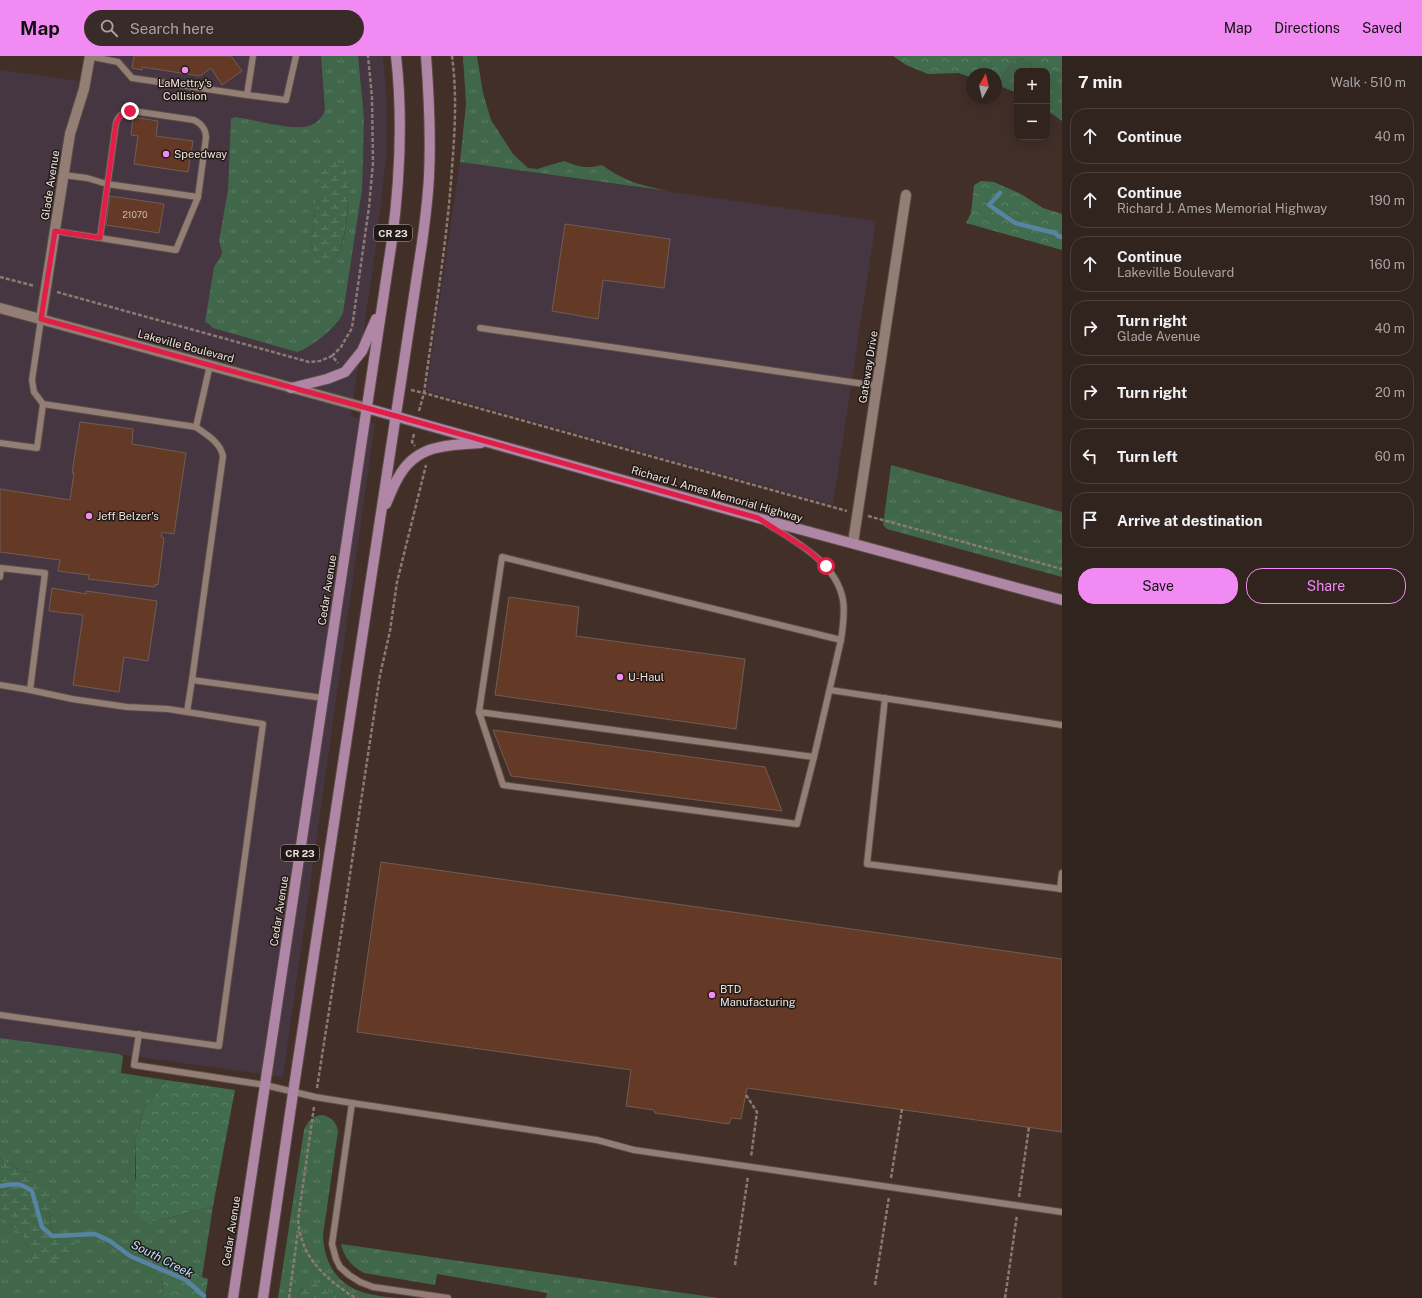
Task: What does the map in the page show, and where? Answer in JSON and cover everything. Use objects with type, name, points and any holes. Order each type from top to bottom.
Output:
[{"type":"main road","name":"CR 23","points":[[366,408],[395,213],[400,110],[396,56]]},
{"type":"main road","name":"CR 23","points":[[263,1298],[422,243],[429,177],[430,117],[426,56]]},
{"type":"main road","points":[[291,388],[328,379],[345,372],[362,351],[382,305]]},
{"type":"main road","name":"Richard J. Ames Memorial Highway","points":[[366,408],[758,518],[1062,600]]},
{"type":"main road","name":"Cedar Avenue","points":[[233,1298],[366,408]]},
{"type":"main road","points":[[381,516],[398,477],[409,463],[420,454],[435,447],[489,442]]},
{"type":"street","name":"Glade Avenue","points":[[41,319],[70,134],[84,89],[88,56]]},
{"type":"street","name":"Gateway Drive","points":[[853,544],[906,195]]},
{"type":"street","name":"Lakeville Boulevard","points":[[0,308],[366,408]]},
{"type":"lane","points":[[88,56],[118,62],[132,78],[286,100],[296,56]]},
{"type":"lane","points":[[247,95],[253,56]]},
{"type":"lane","points":[[55,231],[176,250],[198,197],[206,138],[204,127],[194,120],[140,112],[126,112],[117,119],[100,238]]},
{"type":"lane","points":[[64,175],[86,178],[108,184],[198,197]]},
{"type":"lane","points":[[41,319],[32,380],[34,392],[43,404],[196,427],[222,449],[223,456],[187,712]]},
{"type":"lane","points":[[480,328],[878,386]]},
{"type":"lane","points":[[196,427],[210,365]]},
{"type":"lane","points":[[0,443],[37,448],[43,404]]},
{"type":"lane","points":[[758,518],[808,550],[826,566],[837,582],[843,600],[844,620],[841,640],[797,824],[504,785],[479,712],[502,557],[841,640]]},
{"type":"lane","points":[[0,577],[1,568],[45,573],[30,690]]},
{"type":"lane","points":[[192,680],[323,698]]},
{"type":"lane","points":[[0,685],[72,699],[127,706],[168,709],[263,724],[219,1046],[0,1015]]},
{"type":"lane","points":[[830,690],[1062,725]]},
{"type":"lane","points":[[885,698],[867,864],[1061,889],[1062,873]]},
{"type":"lane","points":[[479,712],[814,757]]},
{"type":"lane","points":[[139,1034],[134,1066],[265,1085],[293,1093],[352,1103],[597,1140],[634,1150],[1062,1212]]},
{"type":"lane","points":[[352,1103],[332,1244],[336,1259],[340,1267],[360,1282],[373,1286],[448,1298]]},
{"type":"path","points":[[0,277],[309,362],[320,361],[332,356],[341,347],[352,328],[369,207],[373,157],[372,97],[368,56]]},
{"type":"path","points":[[357,1298],[352,1296],[325,1275],[312,1262],[305,1249],[298,1220],[315,1097],[380,675],[390,630],[397,582],[427,463],[412,442],[424,393],[448,222],[452,180],[456,100],[452,56]]},
{"type":"path","points":[[332,356],[345,372]]},
{"type":"path","points":[[400,388],[424,393],[857,514],[877,518],[1062,569]]},
{"type":"path","points":[[746,1095],[757,1112],[751,1158]]},
{"type":"path","points":[[735,1265],[748,1174]]},
{"type":"path","points":[[289,1298],[299,1227]]},
{"type":"shaded area","points":[[90,56],[383,56],[387,105],[387,149],[376,247],[351,416],[375,423],[283,1077],[0,1038],[0,70],[86,82]]},
{"type":"shaded area","points":[[460,162],[876,221],[833,505],[426,391]]},
{"type":"green space","points":[[321,56],[358,56],[364,119],[362,189],[343,313],[336,324],[323,336],[303,350],[297,352],[213,328],[205,322],[214,267],[221,256],[222,251],[219,241],[228,190],[231,119],[234,117],[271,124],[302,127],[316,123],[321,118],[325,110]],"holes":[[[348,175],[348,209],[345,234],[342,245],[331,263],[317,259],[311,244],[318,190]]]},
{"type":"green space","points":[[463,56],[477,56],[483,93],[491,120],[513,154],[528,168],[537,169],[564,161],[583,167],[602,165],[626,179],[649,187],[668,191],[460,162],[466,104]]},
{"type":"green space","points":[[893,56],[1062,56],[1062,74],[1050,71],[1050,68],[1031,68],[1032,63],[1023,58],[1014,62],[1007,68],[1002,80],[1002,68],[966,68],[966,76],[959,73],[928,74],[906,65]]},
{"type":"green space","points":[[1023,58],[1032,63],[1031,68],[1014,68],[1014,92],[1002,87],[1002,80],[1007,68]]},
{"type":"green space","points":[[1050,71],[1062,74],[1062,121],[1050,112]]},
{"type":"green space","points":[[326,161],[340,164],[348,175],[347,209],[344,234],[337,256],[331,263],[323,262],[317,259],[311,244],[318,190],[317,177]]},
{"type":"green space","points":[[981,181],[994,182],[1021,194],[1043,208],[1062,214],[1062,250],[966,223],[971,213],[974,185]]},
{"type":"green space","points":[[891,465],[1062,512],[1062,577],[887,529],[883,525]]},
{"type":"green space","points":[[0,1038],[119,1054],[123,1056],[121,1073],[166,1080],[144,1110],[136,1138],[135,1176],[143,1223],[213,1206],[202,1277],[187,1267],[163,1277],[162,1298],[0,1298],[0,1216],[22,1234],[32,1259],[64,1259],[52,1236],[48,1210],[29,1172],[21,1171],[0,1159]]},
{"type":"green space","points":[[166,1080],[235,1090],[213,1206],[143,1223],[136,1210],[136,1138],[144,1110]]},
{"type":"green space","points":[[322,1115],[333,1120],[338,1131],[323,1235],[326,1255],[330,1265],[341,1280],[358,1291],[372,1295],[396,1298],[338,1298],[302,1289],[296,1298],[278,1298],[304,1130],[311,1120],[316,1116]]},
{"type":"green space","points":[[0,1159],[21,1171],[29,1172],[47,1185],[51,1193],[51,1206],[48,1210],[52,1235],[75,1235],[74,1253],[64,1259],[32,1259],[22,1234],[0,1216]]},
{"type":"green space","points":[[341,1244],[719,1298],[546,1298],[547,1293],[437,1274],[435,1285],[364,1273],[349,1261]]},
{"type":"green space","points":[[170,1259],[208,1279],[205,1298],[162,1298],[163,1277]]},
{"type":"green space","points":[[317,1282],[338,1298],[296,1298],[305,1287]]},
{"type":"building","name":"LaMettry's Collision","points":[[134,56],[231,56],[242,71],[222,85],[211,68],[200,76],[142,67],[142,70],[132,68]]},
{"type":"building","points":[[133,117],[158,121],[156,136],[193,141],[188,172],[134,164],[138,136],[131,135]]},
{"type":"building","points":[[110,196],[164,204],[159,233],[106,225]]},
{"type":"building","points":[[565,224],[670,239],[664,288],[603,280],[598,319],[552,311]]},
{"type":"building","name":"Jeff Belzer's","points":[[80,422],[133,429],[132,444],[186,453],[174,534],[162,532],[161,537],[164,538],[158,585],[155,584],[155,587],[88,579],[89,575],[58,571],[60,560],[0,552],[0,489],[70,500],[74,473],[72,473]]},
{"type":"building","points":[[52,588],[86,594],[86,591],[157,601],[148,661],[124,657],[119,692],[73,685],[83,615],[49,611]]},
{"type":"building","name":"U-Haul","points":[[509,597],[579,607],[576,636],[745,659],[736,729],[495,695]]},
{"type":"building","points":[[493,730],[765,767],[782,811],[511,776]]},
{"type":"building","name":"BTD Manufacturing","points":[[381,862],[1062,959],[1062,1132],[747,1088],[741,1119],[731,1118],[729,1124],[655,1113],[654,1110],[626,1106],[631,1070],[357,1032]]},
{"type":"waterway","points":[[1000,193],[989,205],[1015,223],[1055,233],[1062,237]]},
{"type":"waterway","name":"South Creek","points":[[0,1186],[16,1184],[32,1191],[42,1227],[52,1236],[95,1234],[110,1241],[130,1256],[186,1280],[204,1296]]},
{"type":"place","name":"LaMettry's Collision","points":[[185,70]]},
{"type":"place","name":"Speedway","points":[[166,154]]},
{"type":"place","name":"Jeff Belzer's","points":[[89,516]]},
{"type":"place","name":"U-Haul","points":[[620,677]]},
{"type":"place","name":"BTD Manufacturing","points":[[712,995]]},
{"type":"route","points":[[130,111],[121,115],[117,119],[116,123],[100,238],[55,231],[41,319],[396,416],[758,518],[808,550],[826,566]]}]
